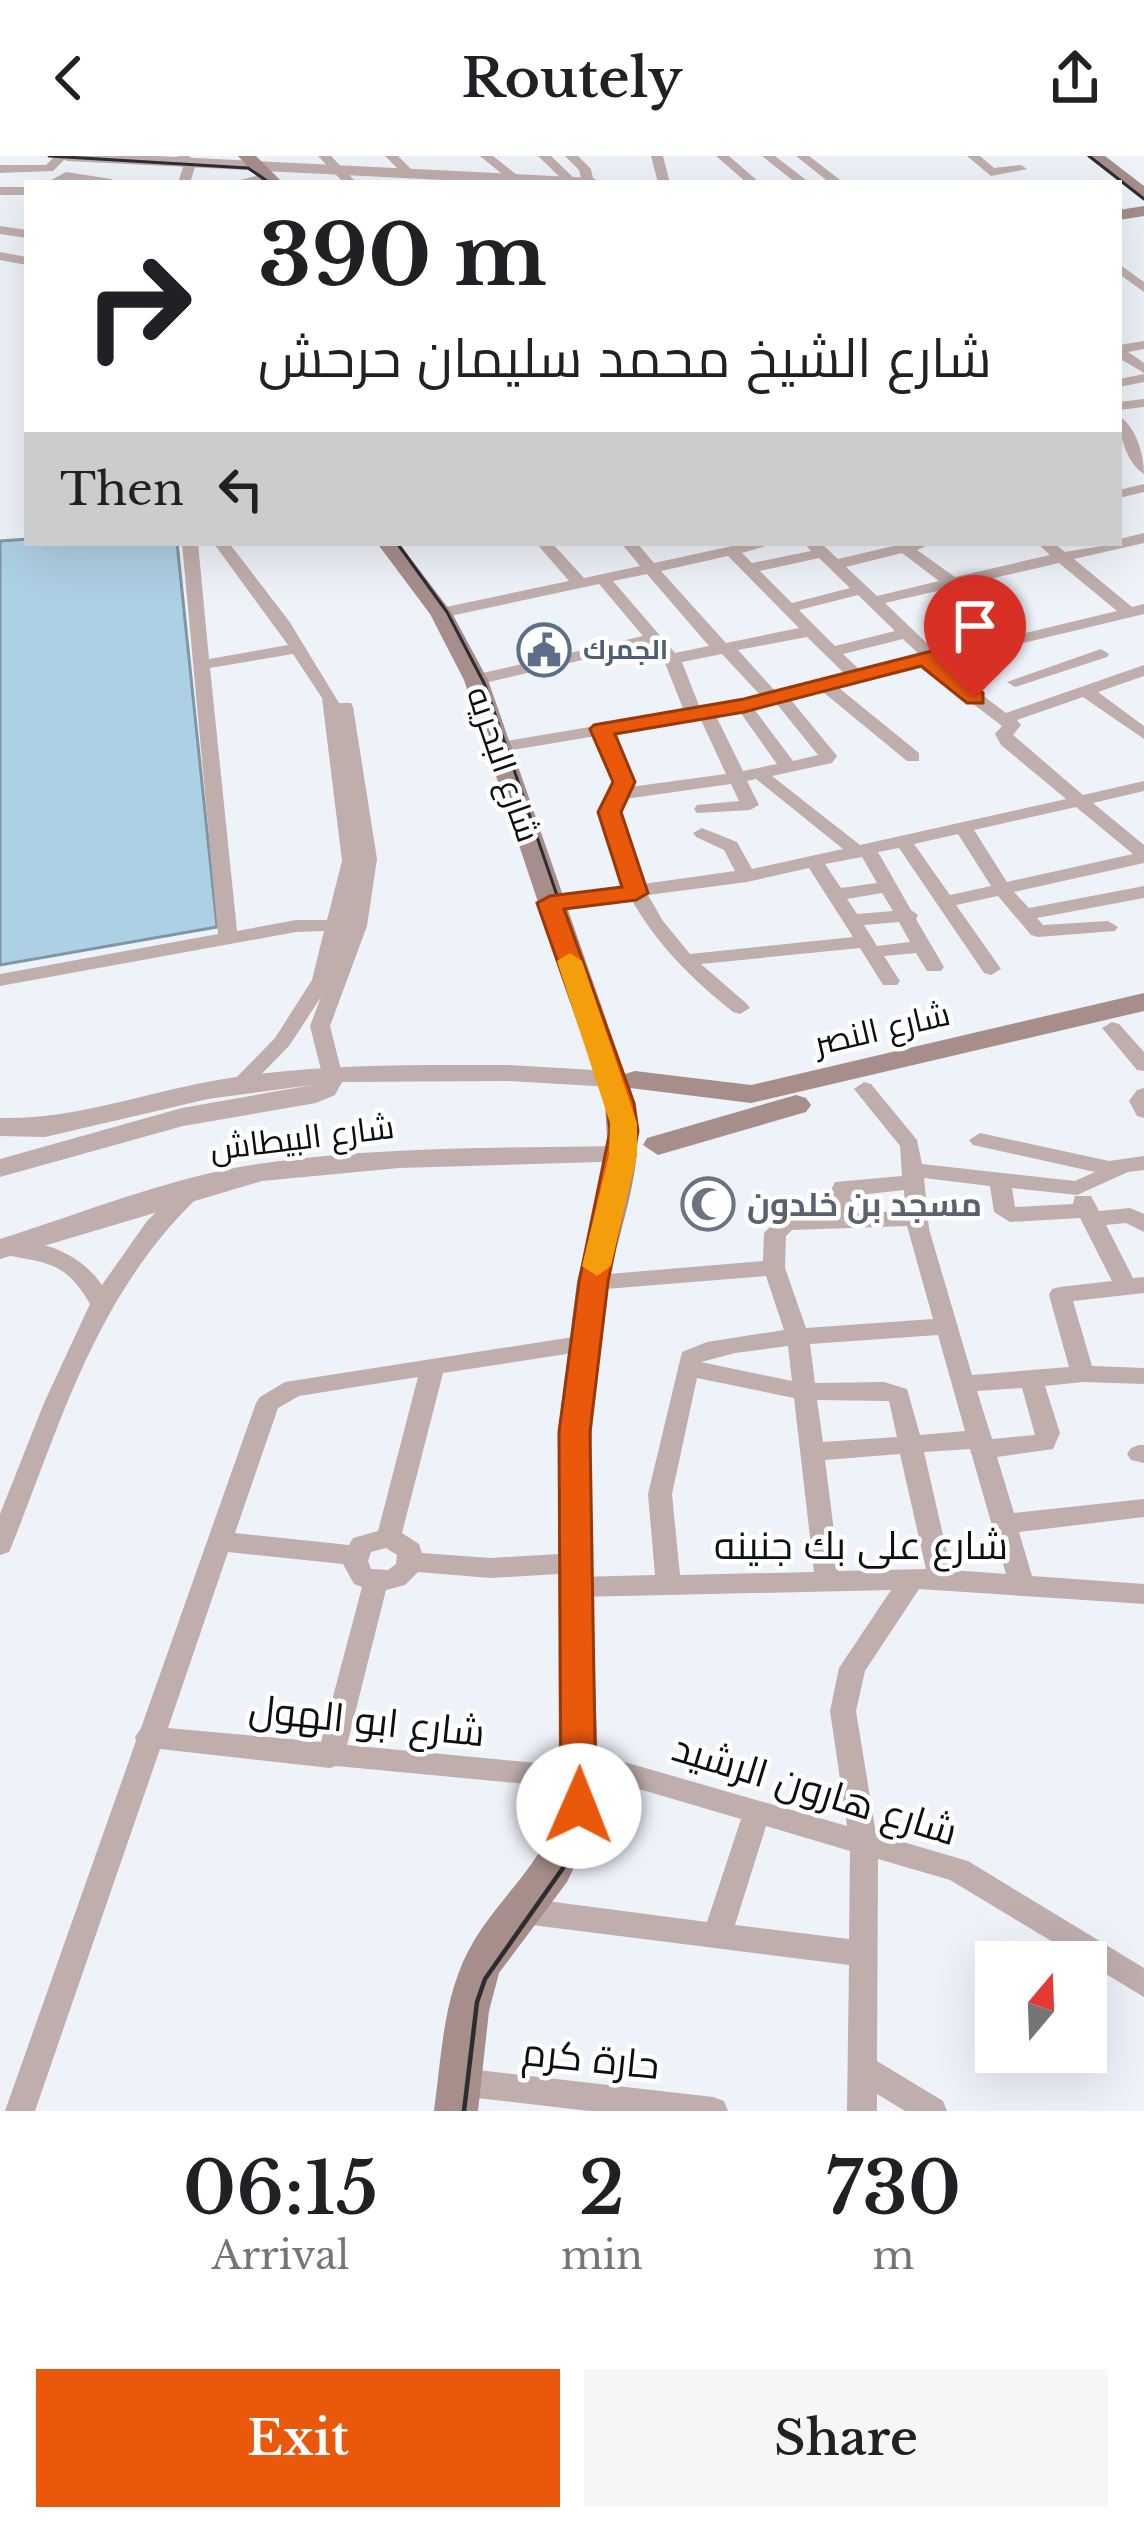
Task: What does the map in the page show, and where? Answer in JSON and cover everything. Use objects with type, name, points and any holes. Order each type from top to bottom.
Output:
[{"type":"main road","points":[[1095,156],[1144,195]]},
{"type":"main road","name":"شارع البحريه","points":[[394,546],[441,614],[476,680],[623,1123],[640,1150],[593,1282],[574,1432],[579,1769],[569,1849],[496,1942],[480,1971],[458,2097]]},
{"type":"main road","name":"شارع النصر","points":[[612,1080],[770,1091],[1144,1002]]},
{"type":"main road","name":"شارع النصر","points":[[640,1150],[723,1125],[1144,1021]]},
{"type":"main road","points":[[612,1080],[650,1085],[672,1103],[675,1125],[640,1150]]},
{"type":"main road","points":[[709,1090],[706,1109],[723,1125]]},
{"type":"street","points":[[0,169],[49,168],[64,156],[187,159],[262,171],[466,180]]},
{"type":"street","points":[[323,156],[345,177]]},
{"type":"street","points":[[392,156],[419,178]]},
{"type":"street","points":[[486,156],[517,180]]},
{"type":"street","points":[[544,156],[574,180]]},
{"type":"street","points":[[572,156],[590,180]]},
{"type":"street","points":[[722,156],[750,180]]},
{"type":"street","points":[[768,156],[800,180]]},
{"type":"street","points":[[805,158],[832,156]]},
{"type":"street","points":[[973,156],[991,172],[1021,169]]},
{"type":"street","points":[[805,158],[834,180]]},
{"type":"street","points":[[122,180],[130,159]]},
{"type":"street","points":[[58,180],[66,176],[92,180]]},
{"type":"street","points":[[1122,353],[1144,374]]},
{"type":"street","points":[[1122,426],[1139,452]]},
{"type":"street","points":[[190,546],[228,939]]},
{"type":"street","points":[[223,546],[329,698],[351,780]]},
{"type":"street","points":[[226,546],[245,556],[343,697],[351,780],[348,925],[320,1026],[332,1074]]},
{"type":"street","points":[[547,546],[581,584]]},
{"type":"street","points":[[619,794],[737,778],[829,756],[632,546]]},
{"type":"street","points":[[441,614],[745,546]]},
{"type":"street","points":[[748,568],[823,554],[913,546]]},
{"type":"street","points":[[1049,546],[1136,611]]},
{"type":"street","points":[[789,608],[952,583],[1110,546]]},
{"type":"street","points":[[905,548],[952,583]]},
{"type":"street","points":[[715,550],[748,568],[856,677]]},
{"type":"street","points":[[823,554],[932,657],[934,668],[1013,727],[1004,734],[1007,740],[1141,850]]},
{"type":"street","points":[[603,579],[670,659],[749,807],[703,809]]},
{"type":"street","points":[[500,747],[744,706],[1136,611]]},
{"type":"street","points":[[1066,628],[1136,672]]},
{"type":"street","points":[[670,659],[811,631]]},
{"type":"street","points":[[831,652],[906,633]]},
{"type":"street","points":[[476,680],[653,638]]},
{"type":"street","points":[[202,665],[297,648]]},
{"type":"street","points":[[1015,682],[1101,654]]},
{"type":"street","points":[[1004,719],[1136,672]]},
{"type":"street","points":[[826,686],[913,757]]},
{"type":"street","points":[[1083,689],[1144,734]]},
{"type":"street","points":[[744,706],[789,767]]},
{"type":"street","points":[[602,729],[624,782],[609,812],[650,922],[740,1008]]},
{"type":"street","points":[[760,773],[778,795],[839,832],[862,852],[890,886],[934,967]]},
{"type":"street","points":[[550,903],[815,863],[1144,786]]},
{"type":"street","points":[[964,830],[1002,889],[1042,934],[1108,927]]},
{"type":"street","points":[[702,832],[731,846],[747,876]]},
{"type":"street","points":[[904,842],[991,969]]},
{"type":"street","points":[[944,902],[1141,850]]},
{"type":"street","points":[[815,863],[890,981]]},
{"type":"street","points":[[835,895],[890,886]]},
{"type":"street","points":[[1024,915],[1144,892]]},
{"type":"street","points":[[851,920],[958,921]]},
{"type":"street","points":[[0,980],[228,939],[348,925]]},
{"type":"street","points":[[240,1084],[296,1025],[348,925]]},
{"type":"street","points":[[687,960],[924,946]]},
{"type":"street","points":[[1112,1028],[1144,1065]]},
{"type":"street","name":"شارع البيطاش","points":[[0,1127],[45,1129],[240,1084],[332,1074],[509,1073],[612,1080]]},
{"type":"street","name":"شارع البيطاش","points":[[0,1168],[182,1117],[307,1097],[326,1089],[332,1074]]},
{"type":"street","points":[[865,1089],[910,1145],[915,1218],[1022,1584]]},
{"type":"street","points":[[980,1141],[1119,1170]]},
{"type":"street","name":"شارع البيطاش","points":[[3,1249],[195,1188],[333,1163],[640,1150]]},
{"type":"street","points":[[847,1220],[839,1196],[844,1187],[915,1176],[1077,1188],[1144,1162]]},
{"type":"street","points":[[1000,1180],[1005,1212],[1010,1215],[1130,1215],[1144,1225]]},
{"type":"street","points":[[0,1545],[101,1303],[137,1244],[195,1188]]},
{"type":"street","points":[[1077,1188],[1135,1286],[1060,1295],[1083,1374]]},
{"type":"street","points":[[827,1580],[798,1337],[772,1252],[779,1226],[915,1218]]},
{"type":"street","points":[[3,1249],[67,1260],[87,1276],[101,1303]]},
{"type":"street","points":[[593,1282],[774,1268]]},
{"type":"street","points":[[691,1360],[798,1337],[947,1326]]},
{"type":"street","points":[[20,2111],[262,1414],[279,1394],[586,1343]]},
{"type":"street","points":[[691,1360],[805,1392],[895,1392],[941,1579]]},
{"type":"street","points":[[668,1585],[660,1494],[691,1360]]},
{"type":"street","points":[[389,1537],[433,1366]]},
{"type":"street","points":[[964,1384],[1083,1374],[1144,1376]]},
{"type":"street","points":[[813,1452],[1046,1443],[1048,1432],[1031,1378]]},
{"type":"street","points":[[1005,1524],[1144,1508]]},
{"type":"street","points":[[218,1541],[355,1555],[374,1538],[389,1537],[402,1542],[411,1562],[404,1574],[376,1582],[355,1567],[355,1555]]},
{"type":"street","name":"شارع على بك جنينه","points":[[411,1562],[668,1585],[941,1579],[1144,1594]]},
{"type":"street","points":[[862,2111],[864,1844],[843,1711],[852,1668],[912,1579]]},
{"type":"street","points":[[330,1757],[376,1582]]},
{"type":"street","name":"شارع ابو الهول","points":[[148,1737],[330,1757],[579,1769]]},
{"type":"street","name":"شارع هارون الرشيد","points":[[579,1769],[958,1870],[1144,1984]]},
{"type":"street","points":[[717,1936],[757,1813]]},
{"type":"street","points":[[524,1911],[863,1954]]},
{"type":"street","points":[[862,2068],[932,2111]]},
{"type":"street","name":"حارة كرم","points":[[458,2097],[713,2111]]},
{"type":"water","points":[[24,539],[24,546],[177,546],[217,927],[0,965],[0,541]]},
{"type":"tram line","points":[[49,156],[248,168],[266,180]]},
{"type":"tram line","points":[[1089,156],[1120,180]]},
{"type":"tram line","points":[[1122,182],[1144,199]]},
{"type":"tram line","points":[[399,546],[447,612],[485,685],[627,1100],[633,1154],[598,1282],[580,1440]]},
{"type":"tram line","points":[[597,1234],[615,1124],[610,1098]]},
{"type":"tram line","points":[[464,2111],[477,2002],[485,1979],[577,1848],[585,1810],[580,1440]]},
{"type":"slow traffic","points":[[570,961],[623,1123],[623,1155],[597,1266]]},
{"type":"place","name":"الجمرك","points":[[544,650]]},
{"type":"place","name":"مسجد بن خلدون","points":[[708,1204]]},
{"type":"route","points":[[579,1806],[574,1432],[593,1282],[623,1155],[624,1131],[620,1103],[550,903],[636,893],[609,812],[624,782],[602,729],[744,706],[932,657],[932,666],[975,698]]}]
